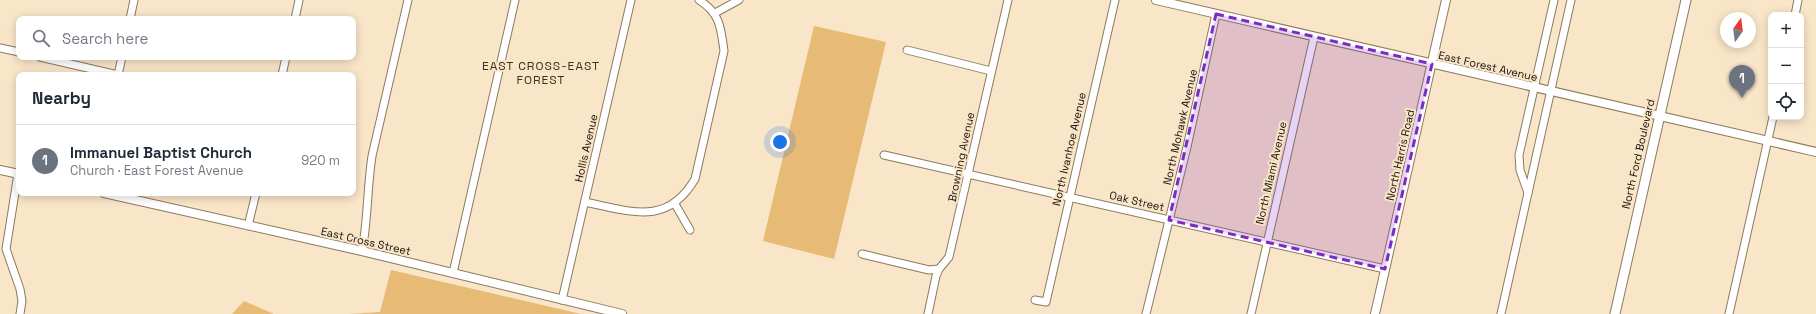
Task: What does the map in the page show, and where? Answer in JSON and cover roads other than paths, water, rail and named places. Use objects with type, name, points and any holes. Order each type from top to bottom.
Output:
[{"type":"main road","name":"North Ford Boulevard","points":[[1615,314],[1686,0]]},
{"type":"street","points":[[131,16],[134,0]]},
{"type":"street","points":[[296,16],[299,0]]},
{"type":"street","points":[[362,251],[367,227],[369,176],[372,156],[408,0]]},
{"type":"street","points":[[453,273],[515,0]]},
{"type":"street","name":"Hollis Avenue","points":[[562,300],[631,0]]},
{"type":"street","points":[[585,202],[640,213],[653,212],[675,204],[690,189],[695,179],[721,71],[724,51],[722,34],[716,13],[699,0]]},
{"type":"street","points":[[716,13],[739,0]]},
{"type":"street","name":"Browning Avenue","points":[[928,314],[939,269],[949,257],[1008,0]]},
{"type":"street","name":"North Ivanhoe Avenue","points":[[1035,300],[1049,303],[1070,197],[1115,0]]},
{"type":"street","name":"East Forest Avenue","points":[[1156,0],[1816,152]]},
{"type":"street","name":"North Harris Road","points":[[1375,314],[1446,0]]},
{"type":"street","points":[[1528,193],[1520,170],[1519,155],[1554,0]]},
{"type":"street","points":[[1501,314],[1572,0]]},
{"type":"street","points":[[1796,12],[1798,0]]},
{"type":"street","name":"North Mohawk Avenue","points":[[1146,314],[1216,14]]},
{"type":"street","name":"North Miami Avenue","points":[[1251,314],[1314,37]]},
{"type":"street","points":[[0,48],[16,51]]},
{"type":"street","points":[[906,50],[991,71]]},
{"type":"street","points":[[53,60],[105,72]]},
{"type":"street","points":[[119,72],[121,60]]},
{"type":"street","points":[[283,72],[285,60]]},
{"type":"street","points":[[1729,314],[1772,120]]},
{"type":"street","name":"Oak Street","points":[[884,155],[1386,269]]},
{"type":"street","points":[[0,170],[16,173]]},
{"type":"street","points":[[16,191],[6,249],[20,289],[22,301],[20,314]]},
{"type":"street","name":"East Cross Street","points":[[117,196],[362,251],[622,314]]},
{"type":"street","points":[[248,226],[255,196]]},
{"type":"street","points":[[675,204],[690,230]]},
{"type":"street","points":[[862,254],[929,270],[939,269]]},
{"type":"place","name":"Immanuel Baptist Church","points":[[1742,98]]},
{"type":"district","name":"EAST CROSS-EAST FOREST","points":[[541,73]]}]
